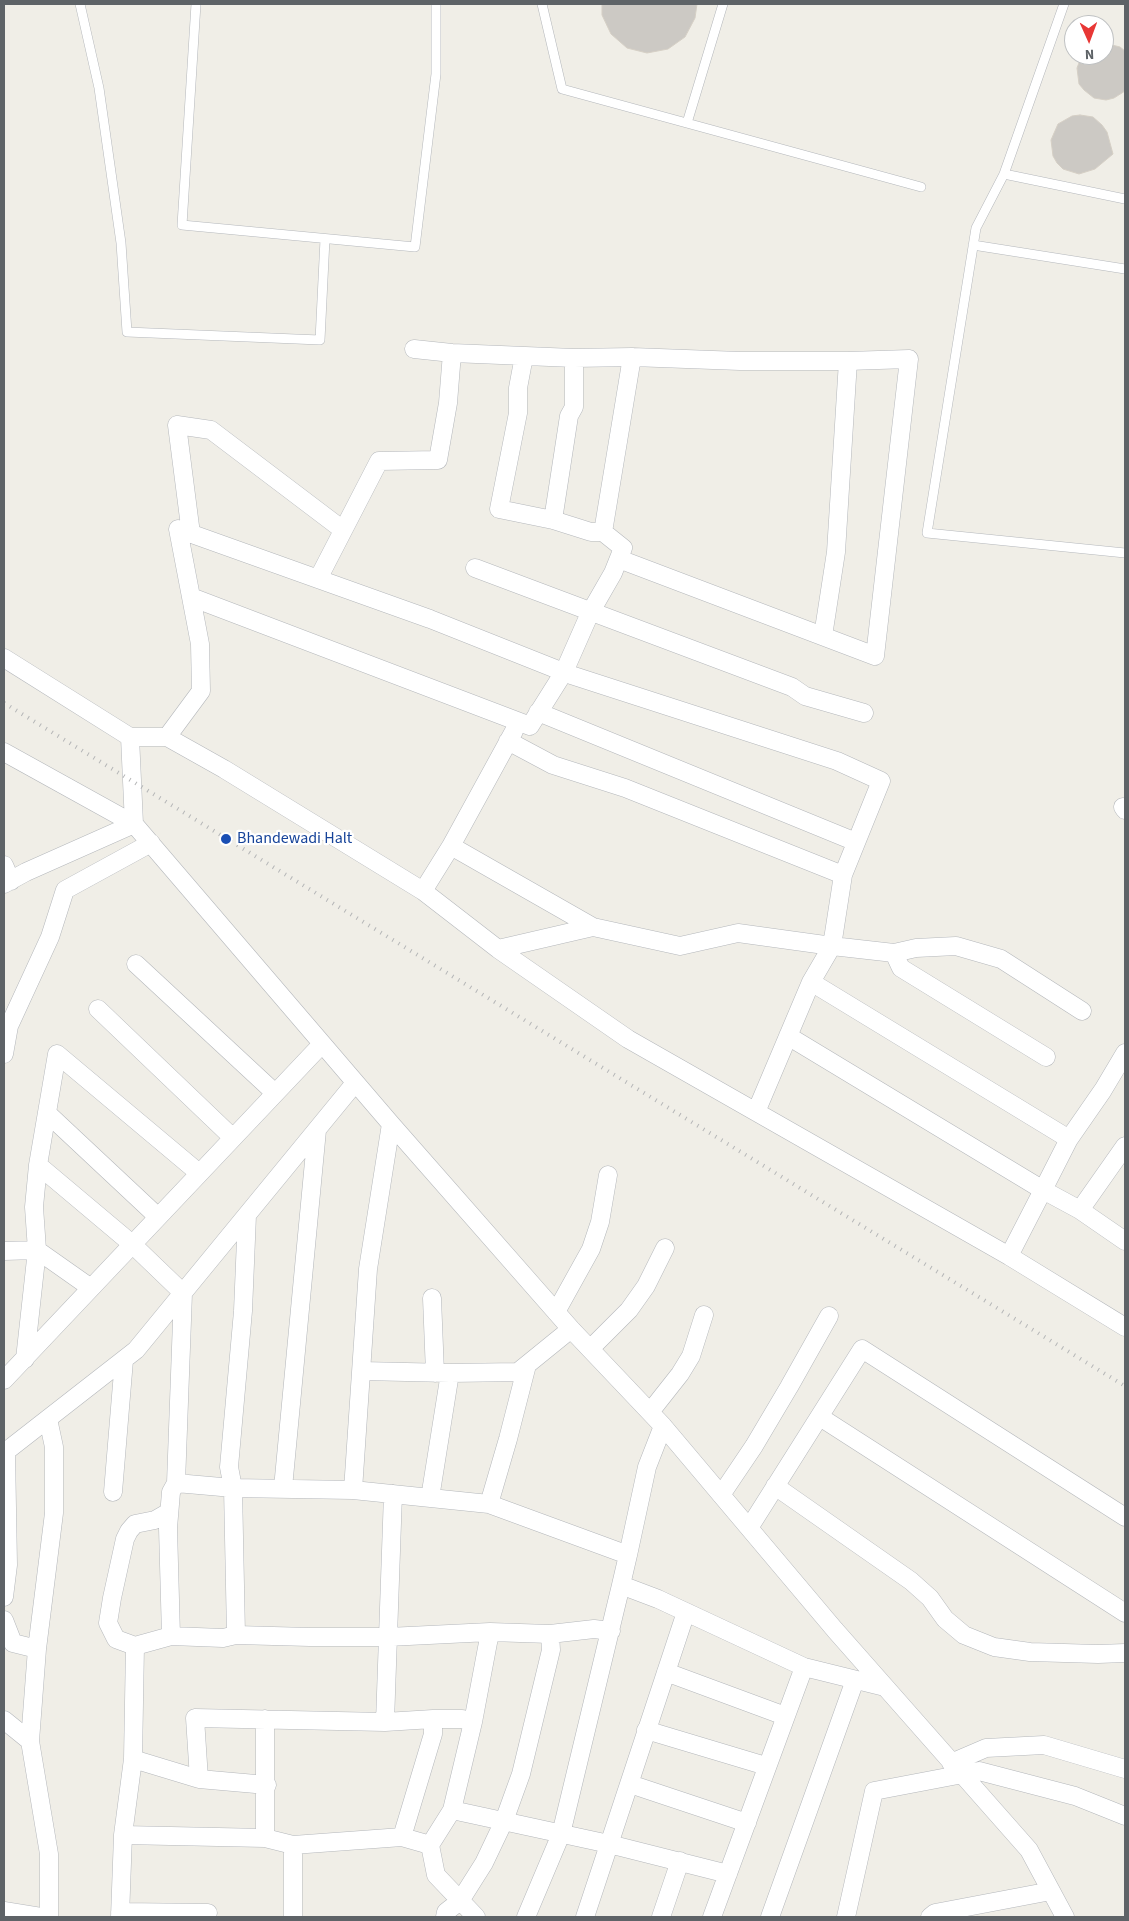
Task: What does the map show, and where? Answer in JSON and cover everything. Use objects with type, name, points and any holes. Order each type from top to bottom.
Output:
[{"type":"street","points":[[414,349],[452,353],[574,358],[632,357],[848,362],[910,359],[875,656],[618,559]]},
{"type":"street","points":[[318,578],[379,461],[438,460],[448,402],[452,353]]},
{"type":"street","points":[[191,597],[530,726],[564,672],[590,612],[613,573],[623,548],[602,532],[591,532],[553,520],[499,509],[518,413],[518,388],[524,356]]},
{"type":"street","points":[[602,532],[632,357]]},
{"type":"street","points":[[553,520],[569,416],[574,407],[574,358]]},
{"type":"street","points":[[823,636],[836,552],[848,362]]},
{"type":"street","points":[[191,534],[177,425],[211,430],[343,530]]},
{"type":"street","points":[[166,738],[201,691],[200,644],[178,529],[430,619],[564,672],[837,761],[880,780],[843,876],[832,946],[811,982],[756,1112]]},
{"type":"street","points":[[475,568],[792,687],[805,696],[864,713]]},
{"type":"street","points":[[4,658],[130,737],[166,738],[224,768],[423,891],[498,949],[628,1039],[1009,1256],[1125,1327]]},
{"type":"street","points":[[538,712],[856,842]]},
{"type":"street","points":[[423,891],[451,846],[508,740],[520,722]]},
{"type":"street","points":[[130,737],[134,824]]},
{"type":"street","points":[[508,740],[553,765],[625,788],[843,876]]},
{"type":"street","points":[[4,752],[134,824],[391,1124],[571,1329],[663,1426],[885,1687],[1029,1850],[1065,1917]]},
{"type":"street","points":[[6,877],[26,872],[134,824]]},
{"type":"street","points":[[4,1054],[9,1026],[50,937],[65,890],[150,843]]},
{"type":"street","points":[[451,846],[593,927],[680,946],[738,933],[832,946],[894,952],[916,948],[956,946],[1001,959],[1082,1011]]},
{"type":"street","points":[[498,949],[593,927]]},
{"type":"street","points":[[894,952],[901,968],[1046,1057]]},
{"type":"street","points":[[136,964],[275,1093]]},
{"type":"street","points":[[811,982],[1069,1139]]},
{"type":"street","points":[[98,1008],[233,1138]]},
{"type":"street","points":[[788,1036],[1043,1190],[1080,1210],[1125,1242]]},
{"type":"street","points":[[4,1380],[157,1216],[322,1044]]},
{"type":"street","points":[[1009,1256],[1069,1139],[1103,1090],[1125,1053]]},
{"type":"street","points":[[25,1359],[37,1250],[34,1207],[38,1166],[57,1054],[199,1173]]},
{"type":"street","points":[[4,1597],[8,1565],[5,1452],[136,1350],[355,1082]]},
{"type":"street","points":[[47,1113],[157,1216]]},
{"type":"street","points":[[353,1490],[368,1269],[391,1124]]},
{"type":"street","points":[[283,1488],[316,1130]]},
{"type":"street","points":[[1080,1210],[1125,1146]]},
{"type":"street","points":[[38,1166],[132,1244],[184,1292],[176,1483],[171,1492],[168,1528],[172,1636]]},
{"type":"street","points":[[556,1312],[591,1249],[600,1222],[608,1175]]},
{"type":"street","points":[[236,1635],[234,1488],[229,1467],[243,1311],[247,1215]]},
{"type":"street","points":[[590,1350],[629,1310],[646,1286],[665,1248]]},
{"type":"street","points":[[4,1251],[37,1250],[91,1288]]},
{"type":"street","points":[[430,1498],[443,1373],[432,1298]]},
{"type":"street","points":[[650,1412],[680,1374],[691,1356],[704,1316]]},
{"type":"street","points":[[721,1495],[754,1446],[829,1316]]},
{"type":"street","points":[[362,1371],[518,1372],[571,1329]]},
{"type":"street","points":[[749,1528],[862,1349],[1125,1517]]},
{"type":"street","points":[[113,1492],[124,1360]]},
{"type":"street","points":[[489,1504],[527,1365]]},
{"type":"street","points":[[820,1417],[1125,1613]]},
{"type":"street","points":[[48,1419],[54,1447],[54,1513],[36,1649],[30,1741],[49,1854],[49,1917]]},
{"type":"street","points":[[526,1917],[561,1834],[611,1631],[647,1467],[663,1426]]},
{"type":"street","points":[[176,1483],[234,1488],[353,1490],[489,1504],[628,1555]]},
{"type":"street","points":[[775,1486],[911,1581],[930,1598],[945,1619],[964,1635],[994,1647],[1030,1652],[1125,1654]]},
{"type":"street","points":[[384,1722],[393,1494]]},
{"type":"street","points":[[169,1512],[155,1520],[135,1524],[125,1539],[108,1622],[116,1639],[135,1646],[172,1636],[223,1638],[236,1635],[310,1638],[388,1637],[490,1632],[550,1634],[594,1629],[611,1631]]},
{"type":"street","points":[[621,1585],[658,1599],[804,1667],[885,1687]]},
{"type":"street","points":[[585,1917],[686,1612]]},
{"type":"street","points":[[4,1620],[13,1643],[36,1649]]},
{"type":"street","points":[[476,1917],[436,1875],[430,1845],[452,1810],[473,1722],[490,1632]]},
{"type":"street","points":[[445,1917],[446,1912],[460,1901],[484,1863],[504,1821],[521,1774],[551,1650],[550,1634]]},
{"type":"street","points":[[135,1646],[133,1759],[123,1835],[120,1915],[208,1913]]},
{"type":"street","points":[[712,1917],[804,1667]]},
{"type":"street","points":[[666,1672],[785,1716]]},
{"type":"street","points":[[770,1917],[855,1680]]},
{"type":"street","points":[[199,1780],[195,1718],[384,1722],[433,1718],[462,1719],[473,1722]]},
{"type":"street","points":[[402,1837],[432,1734],[433,1718]]},
{"type":"street","points":[[265,1719],[267,1785],[265,1838]]},
{"type":"street","points":[[4,1720],[30,1741]]},
{"type":"street","points":[[646,1730],[766,1766]]},
{"type":"street","points":[[957,1769],[986,1748],[1031,1744],[1044,1745],[1125,1768]]},
{"type":"street","points":[[133,1759],[199,1780],[267,1785]]},
{"type":"street","points":[[846,1917],[874,1791],[957,1769],[979,1771],[1075,1796],[1125,1816]]},
{"type":"street","points":[[630,1784],[747,1823]]},
{"type":"street","points":[[452,1810],[609,1844],[728,1874]]},
{"type":"street","points":[[123,1835],[265,1838],[293,1845],[402,1837],[430,1845]]},
{"type":"street","points":[[293,1845],[293,1917]]},
{"type":"street","points":[[660,1917],[680,1861]]},
{"type":"street","points":[[930,1917],[935,1913],[1050,1891]]},
{"type":"street","points":[[4,1911],[41,1917]]},
{"type":"lane","points":[[80,4],[99,88],[121,243],[127,332],[320,340],[325,238]]},
{"type":"lane","points":[[196,4],[182,225],[414,247],[436,74],[436,4]]},
{"type":"lane","points":[[542,4],[562,89],[921,187]]},
{"type":"lane","points":[[686,123],[724,4]]},
{"type":"lane","points":[[1064,4],[1004,174],[976,228],[927,533],[1125,553]]},
{"type":"lane","points":[[1004,174],[1125,199]]},
{"type":"lane","points":[[973,245],[1125,269]]},
{"type":"building","points":[[602,4],[697,4],[695,18],[685,37],[668,49],[647,53],[627,48],[611,34],[602,15]]},
{"type":"building","points":[[1114,46],[1120,47],[1125,51],[1125,91],[1114,98],[1106,100],[1094,98],[1079,84],[1078,65],[1114,65]]},
{"type":"building","points":[[1072,116],[1093,117],[1102,125],[1107,132],[1113,154],[1095,169],[1079,174],[1063,169],[1057,163],[1053,156],[1051,140],[1058,124]]},
{"type":"railway","points":[[4,703],[1125,1386]]},
{"type":"place","name":"Bhandewadi Halt","points":[[226,839]]}]
